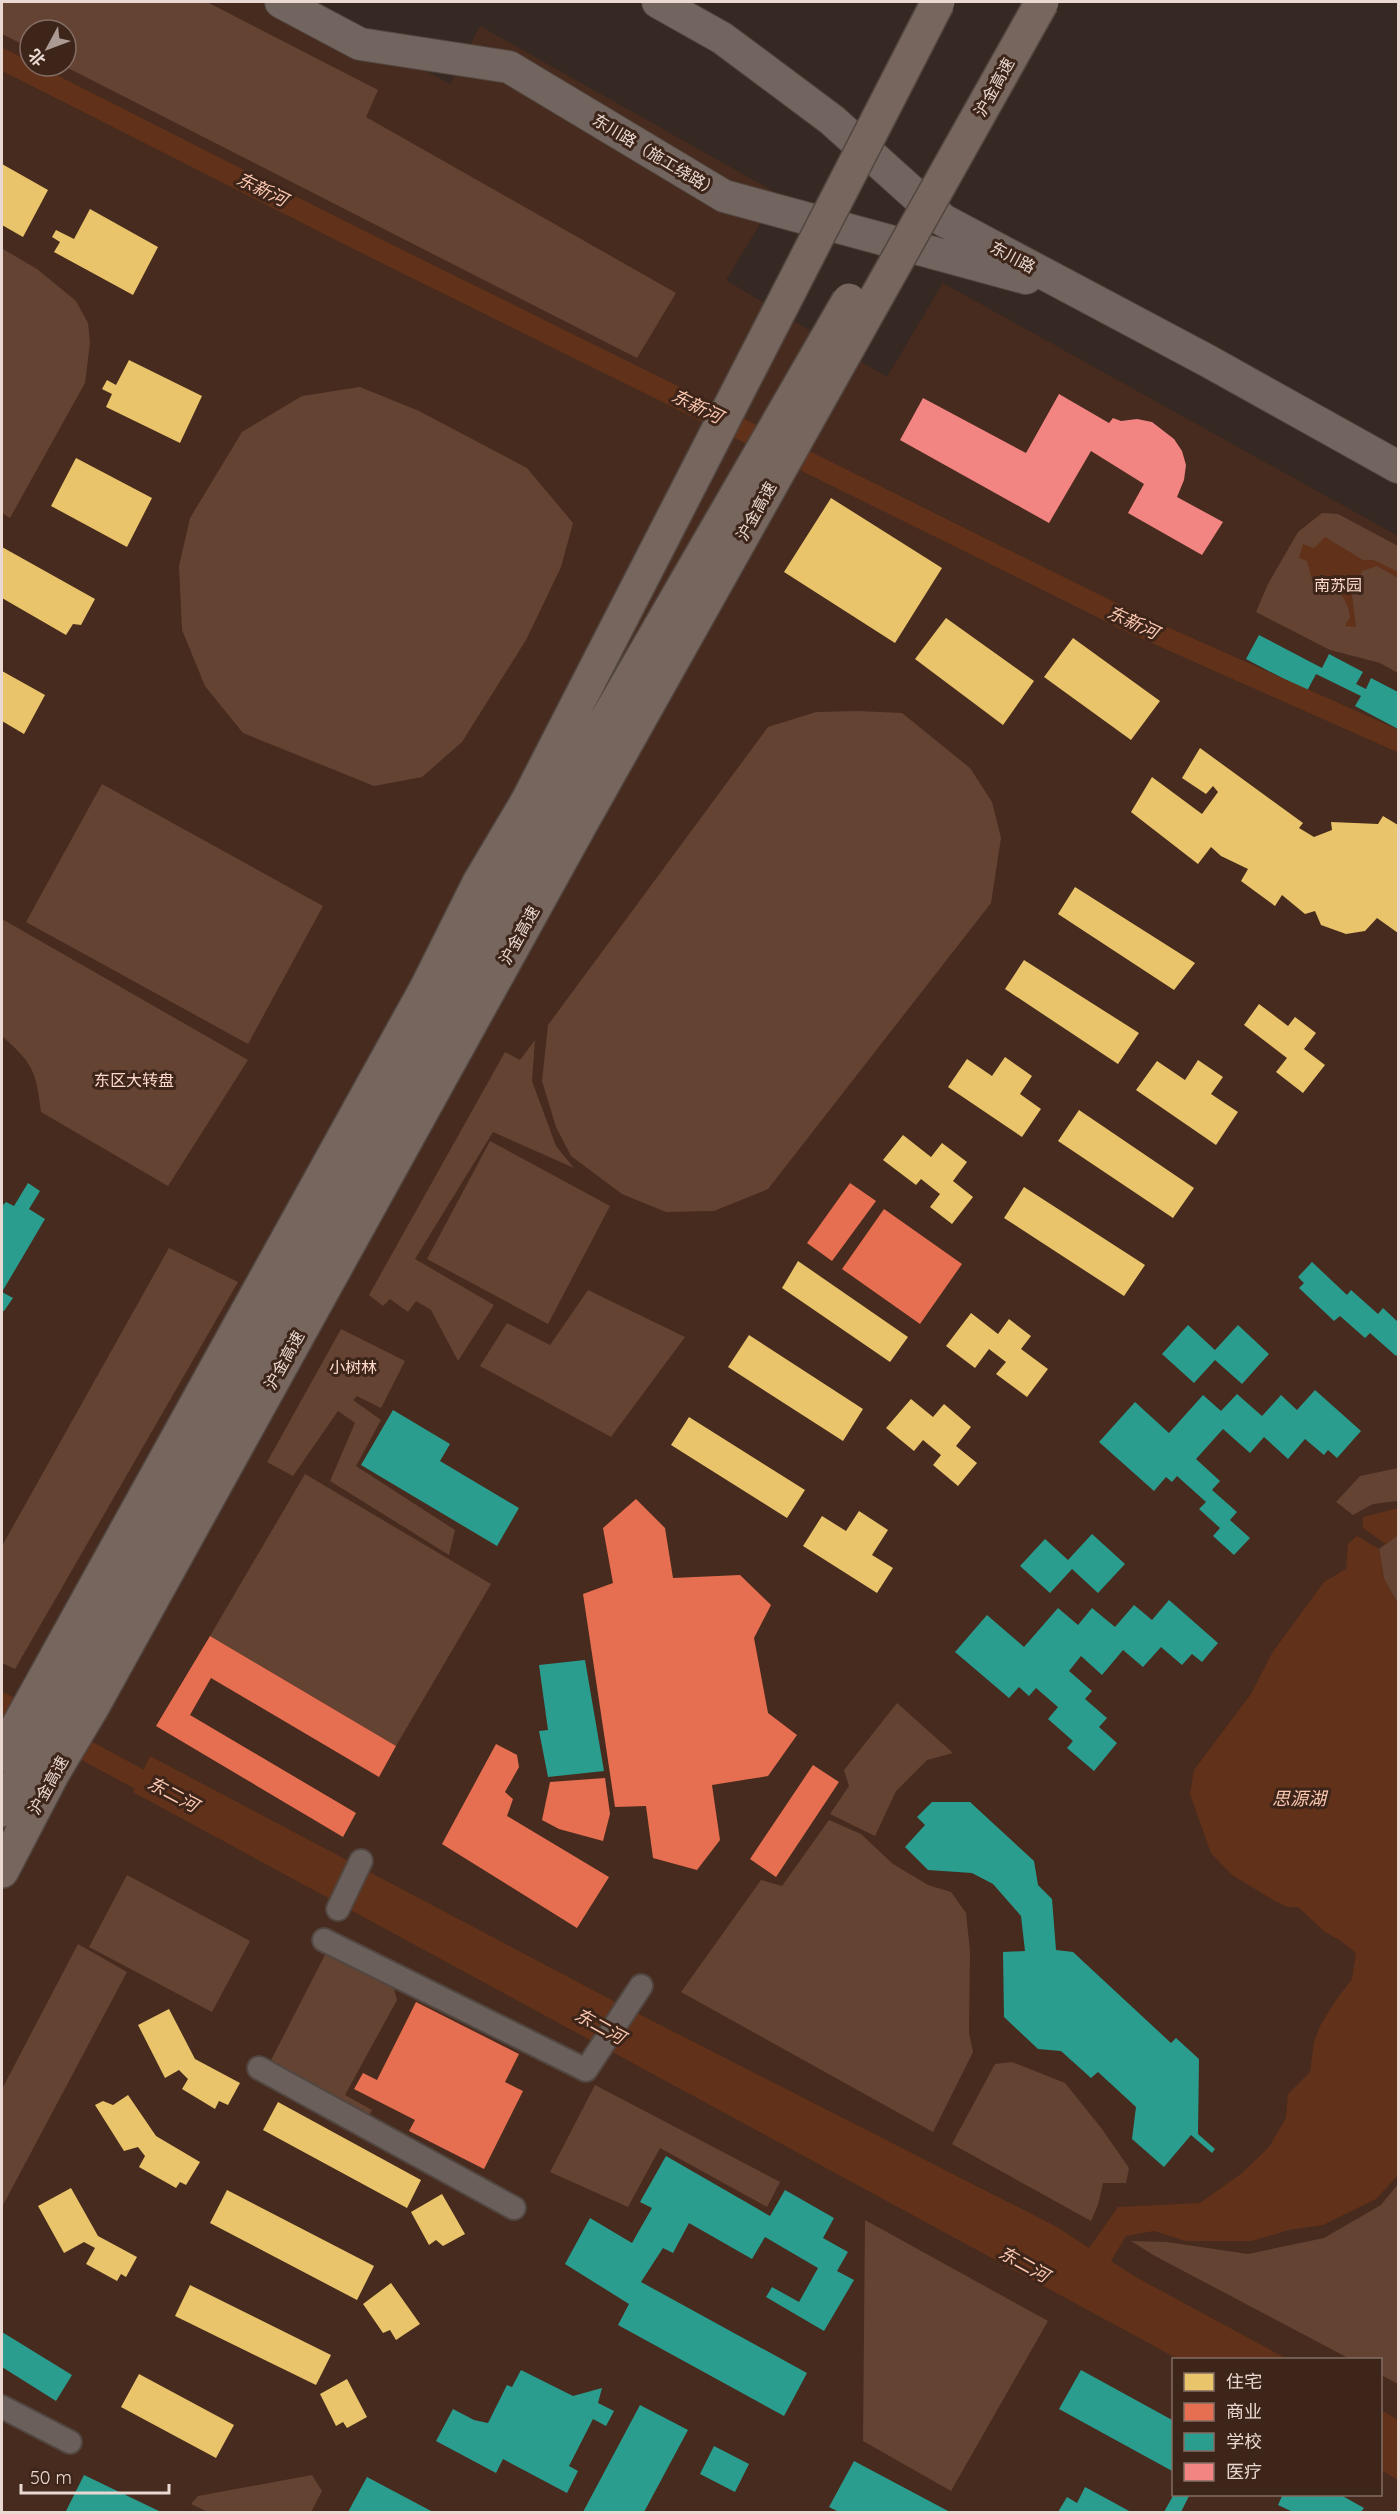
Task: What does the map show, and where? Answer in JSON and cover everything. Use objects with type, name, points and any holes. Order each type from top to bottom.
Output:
[{"type":"highway","name":"沪金高速","points":[[551,817],[938,2]]},
{"type":"highway","name":"沪金高速","points":[[2,1810],[21,1761],[68,1690],[256,1358],[440,1011],[1006,28],[1018,2]]},
{"type":"highway","name":"沪金高速","points":[[551,817],[1042,2]]},
{"type":"highway","name":"沪金高速","points":[[2,1871],[21,1761],[68,1690]]},
{"type":"main road","name":"东川路（施工绕路）","points":[[280,2],[360,44],[509,67],[724,196],[1079,292]]},
{"type":"main road","name":"东川路","points":[[658,2],[722,38],[832,120],[943,220],[1252,385],[1398,467]]},
{"type":"street","points":[[338,1909],[361,1862]]},
{"type":"street","points":[[324,1940],[592,2061],[638,1991]]},
{"type":"street","points":[[259,2068],[514,2208]]},
{"type":"street","points":[[2,2407],[70,2442]]},
{"type":"shaded area","points":[[2,2],[300,2],[450,84],[480,26],[778,194],[726,280],[887,377],[943,283],[1398,536],[1398,2512],[2,2512]]},
{"type":"green space","points":[[2,2],[207,2],[378,90],[366,117],[676,293],[637,358],[78,73],[78,18],[18,18],[18,42],[2,34]]},
{"type":"green space","points":[[3,249],[37,269],[76,301],[88,323],[90,343],[85,383],[10,518],[2,513]]},
{"type":"green space","points":[[360,387],[419,411],[527,468],[573,523],[561,567],[526,640],[462,742],[422,777],[374,786],[243,733],[205,686],[182,630],[179,566],[190,518],[242,432],[302,396]]},
{"type":"green space","name":"南苏园","points":[[1322,513],[1338,514],[1398,546],[1398,673],[1380,663],[1330,650],[1256,612],[1268,584],[1298,532]]},
{"type":"green space","points":[[816,712],[902,713],[970,768],[992,802],[1001,838],[991,903],[768,1189],[714,1211],[666,1212],[622,1194],[571,1156],[556,1127],[542,1081],[548,1025],[768,727]]},
{"type":"green space","points":[[102,784],[323,906],[248,1044],[26,922]]},
{"type":"green space","name":"东区大转盘","points":[[2,919],[248,1060],[168,1186],[41,1112],[35,1077],[27,1061],[2,1036]]},
{"type":"green space","points":[[535,1040],[532,1081],[556,1146],[574,1168],[493,1132],[415,1259],[494,1305],[458,1361],[431,1310],[416,1301],[408,1312],[390,1299],[383,1306],[369,1295],[505,1052],[520,1060]]},
{"type":"green space","points":[[490,1141],[610,1206],[548,1324],[427,1259]]},
{"type":"green space","points":[[169,1248],[238,1282],[15,1669],[2,1663],[2,1546]]},
{"type":"green space","points":[[588,1290],[685,1337],[611,1437],[480,1366],[507,1323],[550,1345]]},
{"type":"green space","name":"小树林","points":[[341,1329],[405,1361],[381,1408],[357,1396],[353,1400],[381,1420],[356,1466],[455,1530],[449,1555],[330,1481],[355,1423],[338,1411],[293,1476],[267,1462]]},
{"type":"green space","points":[[1398,1468],[1398,1501],[1373,1504],[1353,1515],[1336,1502],[1360,1476]]},
{"type":"green space","points":[[305,1474],[491,1584],[396,1746],[210,1636]]},
{"type":"green space","points":[[1398,1535],[1398,1604],[1384,1579],[1379,1549]]},
{"type":"green space","points":[[897,1703],[953,1753],[927,1760],[896,1791],[875,1836],[830,1814],[849,1786],[844,1770]]},
{"type":"green space","points":[[829,1820],[861,1834],[893,1864],[928,1885],[951,1892],[966,1913],[970,1951],[969,2033],[973,2052],[933,2132],[681,1992],[761,1880],[782,1886]]},
{"type":"green space","points":[[127,1875],[250,1941],[212,2012],[89,1947]]},
{"type":"green space","points":[[78,1944],[127,1972],[2,2207],[2,2089]]},
{"type":"green space","points":[[328,1949],[392,1982],[397,2000],[345,2095],[372,2110],[367,2121],[267,2068]]},
{"type":"green space","points":[[1012,2062],[1065,2083],[1102,2129],[1129,2168],[1126,2183],[1103,2183],[1098,2205],[1091,2221],[952,2144],[995,2064]]},
{"type":"green space","points":[[595,2085],[780,2182],[767,2207],[660,2148],[628,2207],[550,2172]]},
{"type":"green space","points":[[1398,2184],[1398,2384],[1382,2376],[1382,2358],[1348,2358],[1155,2256],[1131,2241],[1167,2242],[1248,2254],[1324,2238],[1381,2205]]},
{"type":"green space","points":[[865,2220],[1048,2321],[951,2491],[863,2441]]},
{"type":"green space","points":[[312,2475],[322,2491],[311,2512],[208,2512],[191,2504],[198,2496]]},
{"type":"water","points":[[1325,537],[1363,560],[1374,560],[1398,572],[1398,578],[1377,566],[1362,571],[1352,595],[1356,627],[1345,626],[1350,617],[1346,602],[1339,592],[1328,586],[1313,583],[1307,561],[1299,558],[1303,544],[1314,548]]},
{"type":"water","points":[[1398,1508],[1398,1535],[1386,1544],[1363,1528],[1363,1517]]},
{"type":"water","name":"思源湖","points":[[1357,1536],[1379,1549],[1384,1579],[1398,1604],[1398,2175],[1376,2199],[1323,2225],[1289,2230],[1252,2241],[1186,2241],[1154,2231],[1126,2236],[1111,2261],[1134,2276],[1285,2358],[1176,2358],[133,1792],[150,1756],[625,2007],[1057,2227],[1089,2248],[1118,2207],[1200,2203],[1242,2173],[1269,2147],[1286,2118],[1288,2094],[1310,2072],[1314,2042],[1321,2024],[1352,1979],[1356,1953],[1325,1932],[1298,1907],[1288,1907],[1275,1901],[1232,1875],[1211,1853],[1190,1794],[1194,1770],[1251,1694],[1272,1653],[1324,1582],[1346,1569],[1348,1544]]},
{"type":"water","points":[[1382,2411],[1398,2420],[1398,2480],[1382,2471]]},
{"type":"building: 住宅","points":[[2,164],[48,190],[23,237],[2,225]]},
{"type":"building: 住宅","points":[[90,209],[158,247],[133,295],[54,252],[60,242],[52,237],[56,230],[74,239]]},
{"type":"building: 住宅","points":[[129,360],[202,396],[180,443],[106,407],[112,394],[102,389],[107,380],[116,385]]},
{"type":"building: 住宅","points":[[76,458],[152,498],[127,547],[51,506]]},
{"type":"building: 住宅","points":[[831,498],[942,568],[895,643],[784,572]]},
{"type":"building: 住宅","points":[[2,547],[95,599],[81,625],[73,624],[66,635],[2,598]]},
{"type":"building: 住宅","points":[[946,618],[1034,681],[1003,725],[915,659]]},
{"type":"building: 住宅","points":[[1073,638],[1160,701],[1131,740],[1044,677]]},
{"type":"building: 住宅","points":[[2,671],[45,695],[24,734],[2,721]]},
{"type":"building: 住宅","points":[[1200,748],[1303,823],[1299,828],[1314,837],[1332,830],[1331,822],[1378,824],[1383,816],[1398,825],[1398,933],[1377,918],[1365,931],[1346,934],[1321,925],[1315,911],[1305,914],[1282,895],[1275,906],[1241,881],[1248,869],[1221,856],[1211,847],[1198,864],[1131,812],[1152,777],[1202,814],[1218,792],[1213,786],[1206,794],[1182,778]]},
{"type":"building: 住宅","points":[[1075,887],[1195,963],[1174,990],[1058,914]]},
{"type":"building: 住宅","points":[[1024,960],[1139,1033],[1118,1064],[1005,989]]},
{"type":"building: 住宅","points":[[1259,1004],[1288,1026],[1295,1017],[1316,1033],[1304,1049],[1325,1065],[1303,1093],[1276,1072],[1287,1058],[1244,1025]]},
{"type":"building: 住宅","points":[[1005,1057],[1032,1076],[1020,1094],[1041,1109],[1022,1137],[948,1087],[967,1059],[992,1076]]},
{"type":"building: 住宅","points":[[1198,1060],[1223,1077],[1211,1094],[1238,1112],[1216,1145],[1136,1090],[1157,1061],[1185,1080]]},
{"type":"building: 住宅","points":[[1079,1110],[1194,1188],[1173,1218],[1058,1141]]},
{"type":"building: 住宅","points":[[903,1135],[931,1157],[942,1143],[967,1162],[953,1181],[973,1197],[952,1224],[930,1207],[940,1194],[921,1179],[916,1185],[883,1160]]},
{"type":"building: 住宅","points":[[1024,1187],[1145,1265],[1124,1296],[1004,1218]]},
{"type":"building: 住宅","points":[[798,1261],[908,1337],[890,1362],[782,1288]]},
{"type":"building: 住宅","points":[[971,1313],[998,1334],[1009,1319],[1031,1336],[1021,1349],[1048,1369],[1027,1397],[996,1374],[1006,1362],[989,1349],[975,1368],[946,1346]]},
{"type":"building: 住宅","points":[[749,1335],[863,1409],[843,1441],[728,1367]]},
{"type":"building: 住宅","points":[[911,1399],[933,1417],[944,1404],[971,1427],[956,1446],[977,1463],[958,1486],[933,1465],[941,1455],[923,1440],[914,1451],[886,1428]]},
{"type":"building: 住宅","points":[[689,1417],[805,1490],[787,1518],[671,1445]]},
{"type":"building: 住宅","points":[[859,1511],[888,1530],[872,1555],[893,1568],[877,1593],[803,1546],[822,1516],[846,1531]]},
{"type":"building: 住宅","points":[[169,2009],[195,2059],[240,2083],[228,2105],[219,2101],[215,2109],[182,2089],[188,2079],[179,2070],[165,2078],[138,2025]]},
{"type":"building: 住宅","points":[[128,2095],[156,2136],[200,2162],[186,2185],[180,2182],[176,2188],[139,2167],[145,2156],[138,2147],[124,2151],[95,2105],[103,2101],[113,2105]]},
{"type":"building: 住宅","points":[[278,2102],[421,2180],[407,2208],[263,2130]]},
{"type":"building: 住宅","points":[[71,2188],[98,2236],[137,2257],[126,2277],[121,2274],[117,2281],[86,2264],[95,2248],[84,2242],[64,2253],[38,2206]]},
{"type":"building: 住宅","points":[[227,2190],[374,2266],[357,2300],[210,2223]]},
{"type":"building: 住宅","points":[[442,2194],[465,2234],[443,2246],[436,2240],[429,2245],[411,2212]]},
{"type":"building: 住宅","points":[[391,2283],[420,2324],[396,2340],[390,2330],[383,2333],[363,2304]]},
{"type":"building: 住宅","points":[[190,2285],[331,2355],[316,2385],[175,2316]]},
{"type":"building: 住宅","points":[[139,2374],[234,2425],[216,2458],[121,2407]]},
{"type":"building: 住宅","points":[[347,2379],[367,2417],[347,2428],[343,2422],[336,2426],[320,2394]]},
{"type":"building: 商业","points":[[850,1183],[876,1201],[832,1261],[807,1243]]},
{"type":"building: 商业","points":[[884,1209],[962,1264],[920,1324],[842,1269]]},
{"type":"building: 商业","points":[[636,1499],[665,1528],[673,1578],[740,1575],[771,1605],[754,1638],[768,1713],[797,1735],[768,1776],[712,1785],[720,1840],[697,1870],[653,1858],[646,1806],[615,1807],[583,1594],[613,1583],[603,1528]]},
{"type":"building: 商业","points":[[210,1636],[396,1746],[379,1777],[211,1678],[190,1715],[356,1813],[343,1837],[156,1726]]},
{"type":"building: 商业","points":[[496,1744],[517,1755],[519,1767],[505,1792],[513,1799],[507,1816],[609,1877],[577,1928],[442,1844]]},
{"type":"building: 商业","points":[[813,1765],[839,1782],[776,1877],[750,1859]]},
{"type":"building: 商业","points":[[605,1778],[610,1814],[603,1841],[559,1829],[542,1820],[550,1782]]},
{"type":"building: 商业","points":[[416,2002],[519,2054],[505,2082],[523,2091],[484,2169],[409,2131],[415,2120],[354,2089],[363,2073],[377,2080]]},
{"type":"building: 学校","points":[[1259,635],[1322,668],[1329,654],[1363,672],[1356,684],[1366,689],[1371,678],[1398,692],[1398,729],[1355,706],[1361,696],[1316,674],[1307,691],[1246,659]]},
{"type":"building: 学校","points":[[28,1183],[40,1191],[29,1209],[45,1219],[2,1292],[2,1206],[6,1202],[14,1206]]},
{"type":"building: 学校","points":[[1312,1262],[1347,1295],[1351,1290],[1378,1314],[1383,1308],[1398,1322],[1398,1353],[1396,1356],[1370,1333],[1365,1338],[1340,1316],[1334,1321],[1299,1288],[1304,1283],[1298,1277]]},
{"type":"building: 学校","points":[[2,1292],[13,1298],[4,1311],[2,1311]]},
{"type":"building: 学校","points":[[1188,1325],[1215,1350],[1238,1325],[1269,1354],[1242,1384],[1215,1360],[1194,1383],[1162,1354]]},
{"type":"building: 学校","points":[[1315,1390],[1361,1431],[1337,1458],[1328,1450],[1324,1455],[1305,1439],[1288,1459],[1264,1437],[1250,1453],[1223,1429],[1196,1459],[1220,1481],[1212,1490],[1237,1512],[1230,1520],[1250,1538],[1234,1555],[1213,1536],[1220,1528],[1199,1509],[1206,1502],[1177,1476],[1172,1482],[1166,1477],[1154,1491],[1099,1442],[1135,1402],[1169,1433],[1203,1395],[1221,1411],[1237,1394],[1262,1416],[1281,1395],[1297,1410]]},
{"type":"building: 学校","points":[[393,1410],[450,1444],[440,1461],[519,1508],[497,1546],[361,1465]]},
{"type":"building: 学校","points":[[1092,1534],[1125,1564],[1098,1593],[1072,1569],[1050,1593],[1020,1566],[1045,1539],[1068,1560]]},
{"type":"building: 学校","points":[[1169,1600],[1218,1643],[1202,1662],[1192,1654],[1182,1665],[1161,1647],[1143,1667],[1123,1650],[1102,1675],[1081,1656],[1069,1671],[1092,1691],[1085,1699],[1107,1718],[1099,1727],[1117,1743],[1094,1771],[1067,1748],[1073,1741],[1048,1719],[1058,1707],[1036,1688],[1029,1696],[1019,1687],[1009,1698],[955,1652],[987,1615],[1024,1647],[1058,1608],[1078,1625],[1092,1608],[1115,1627],[1134,1605],[1152,1620]]},
{"type":"building: 学校","points":[[585,1660],[604,1771],[548,1777],[539,1731],[548,1730],[539,1665]]},
{"type":"building: 学校","points":[[932,1802],[970,1802],[1034,1861],[1038,1885],[1052,1899],[1056,1950],[1073,1952],[1171,2043],[1176,2038],[1199,2059],[1198,2134],[1215,2149],[1212,2153],[1191,2135],[1164,2167],[1132,2139],[1136,2107],[1098,2072],[1091,2078],[1061,2051],[1038,2049],[1004,2017],[1003,1952],[1025,1951],[1021,1916],[993,1884],[972,1873],[928,1870],[905,1847],[925,1825],[917,1817]]},
{"type":"building: 学校","points":[[666,2156],[770,2216],[785,2190],[834,2218],[823,2238],[848,2252],[837,2271],[854,2280],[824,2331],[766,2297],[772,2287],[799,2302],[818,2268],[765,2237],[752,2259],[689,2223],[673,2253],[663,2248],[641,2282],[807,2373],[784,2416],[618,2325],[629,2304],[565,2264],[590,2218],[632,2243],[652,2208],[640,2202]]},
{"type":"building: 学校","points":[[2,2332],[72,2375],[56,2401],[2,2367]]},
{"type":"building: 学校","points":[[521,2370],[573,2396],[602,2388],[598,2403],[614,2411],[606,2426],[593,2419],[569,2466],[578,2471],[567,2493],[503,2459],[496,2473],[436,2441],[453,2409],[474,2420],[488,2423],[507,2385],[512,2387]]},
{"type":"building: 学校","points":[[1081,2370],[1172,2420],[1172,2471],[1059,2409]]},
{"type":"building: 学校","points":[[640,2405],[688,2430],[644,2512],[583,2512]]},
{"type":"building: 学校","points":[[714,2446],[749,2464],[735,2492],[700,2474]]},
{"type":"building: 学校","points":[[854,2461],[950,2512],[839,2512],[829,2507]]},
{"type":"building: 学校","points":[[84,2475],[161,2512],[66,2511]]},
{"type":"building: 学校","points":[[367,2477],[433,2512],[348,2512]]},
{"type":"building: 学校","points":[[1085,2487],[1131,2512],[1058,2512],[1067,2497],[1077,2503]]},
{"type":"building: 学校","points":[[1173,2496],[1189,2496],[1181,2512],[1164,2512]]},
{"type":"building: 学校","points":[[1282,2496],[1343,2496],[1364,2508],[1361,2512],[1293,2512],[1278,2505]]},
{"type":"building: 医疗","points":[[1059,394],[1109,423],[1113,418],[1121,421],[1137,419],[1152,422],[1174,439],[1182,451],[1186,465],[1184,480],[1177,497],[1223,522],[1202,555],[1128,513],[1144,484],[1091,451],[1049,523],[900,440],[923,398],[1026,453]]},
{"type":"waterway","name":"东新河","points":[[2,59],[379,250],[1137,625],[1398,741]]},
{"type":"waterway","name":"东二河","points":[[2,1703],[34,1722]]},
{"type":"waterway","name":"东二河","points":[[61,1737],[163,1792]]}]
